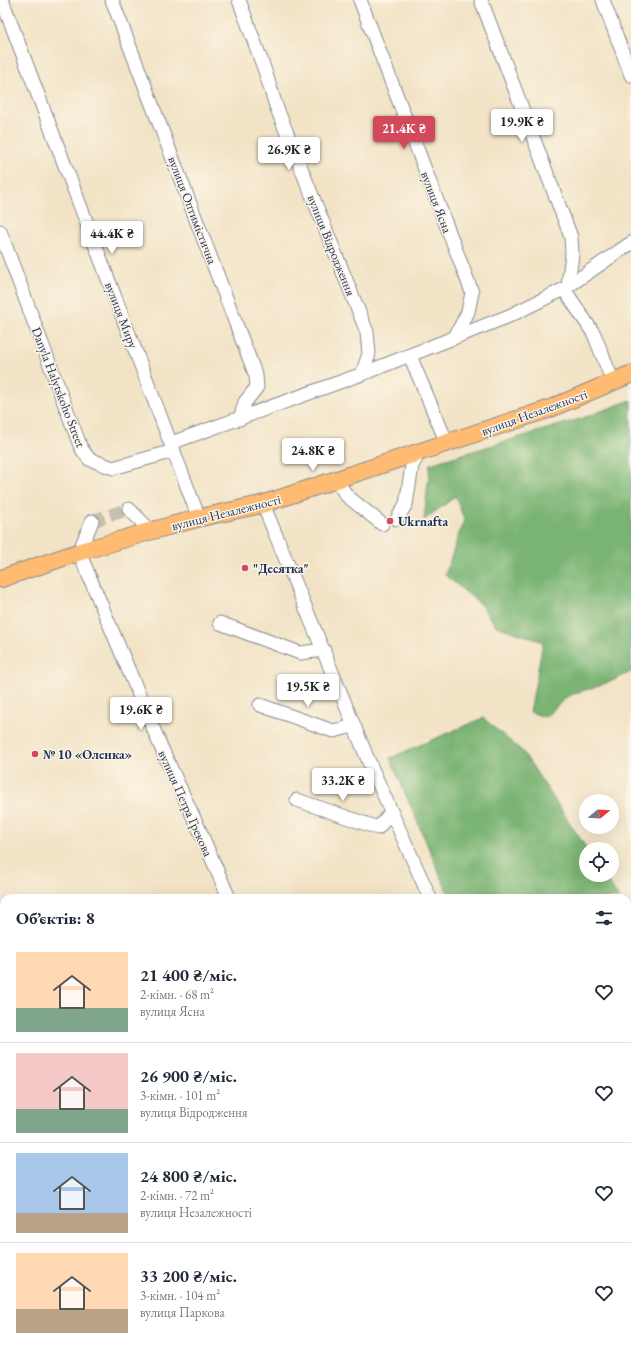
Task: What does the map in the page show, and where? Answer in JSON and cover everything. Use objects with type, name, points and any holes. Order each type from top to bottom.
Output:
[{"type":"main road","name":"вулиця Незалежності","points":[[0,578],[79,552],[151,531],[199,518],[263,504],[335,479],[549,410],[631,374]]},
{"type":"street","name":"вулиця Миру","points":[[2,0],[199,518]]},
{"type":"street","name":"вулиця Оптимістична","points":[[112,0],[256,376],[257,387],[245,402],[240,419]]},
{"type":"street","name":"вулиця Відродження","points":[[239,0],[276,106],[367,332],[369,354],[362,374]]},
{"type":"street","name":"вулиця Ясна","points":[[360,0],[472,292],[468,312],[455,337]]},
{"type":"street","points":[[481,0],[571,237],[572,254],[566,288],[594,334],[613,382]]},
{"type":"street","points":[[603,0],[631,76]]},
{"type":"street","name":"Danyla Halytskoho Street","points":[[0,231],[81,448],[89,460],[113,468],[410,356],[509,316],[566,288],[631,243]]},
{"type":"street","points":[[410,356],[447,443]]},
{"type":"street","points":[[397,519],[406,504],[412,466],[419,452]]},
{"type":"street","points":[[335,479],[346,496],[382,524]]},
{"type":"street","points":[[263,504],[354,726],[428,894]]},
{"type":"street","points":[[129,509],[151,531]]},
{"type":"street","points":[[79,552],[92,521]]},
{"type":"street","name":"вулиця Петра Грекова","points":[[79,552],[161,747],[199,829],[226,894]]},
{"type":"street","points":[[220,623],[300,653],[324,650]]},
{"type":"street","points":[[260,705],[333,731],[354,726]]},
{"type":"street","points":[[297,800],[378,828],[391,812]]},
{"type":"green space","points":[[631,400],[631,672],[612,681],[568,696],[545,717],[530,712],[543,642],[496,626],[479,603],[445,575],[464,520],[456,496],[424,520],[430,464],[580,419]]},
{"type":"green space","points":[[483,718],[523,752],[582,842],[579,842],[579,882],[609,882],[616,894],[448,894],[390,758]]},
{"type":"tunnel","points":[[92,521],[129,509]]},
{"type":"place","name":"Ukrnafta","points":[[390,521]]},
{"type":"place","name":"\"Десятка\"","points":[[245,568]]},
{"type":"place","name":"№ 10 «Оленка»","points":[[35,754]]}]
